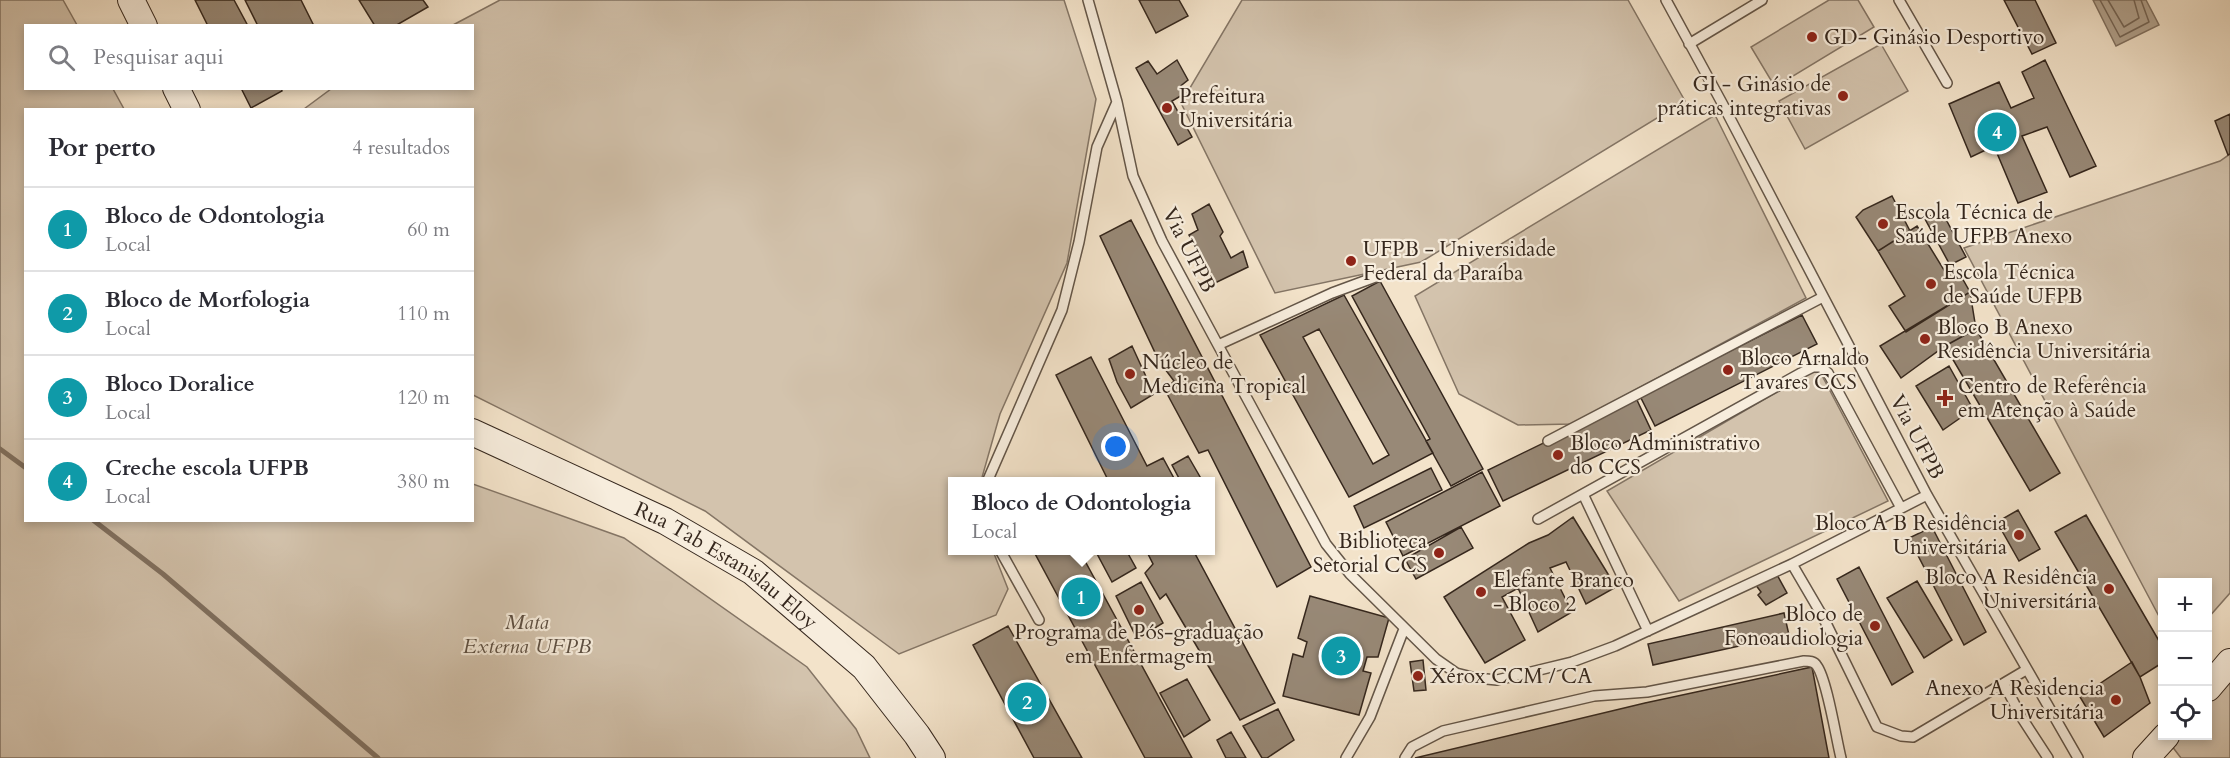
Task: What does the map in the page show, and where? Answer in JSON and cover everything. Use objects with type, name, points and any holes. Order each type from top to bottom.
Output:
[{"type":"street","points":[[131,0],[143,24]]},
{"type":"street","points":[[177,90],[186,108]]},
{"type":"street","name":"Rua Tab Estanislau Eloy","points":[[474,433],[665,521],[753,572],[864,667],[933,758]]},
{"type":"street","points":[[2209,686],[2230,662]]},
{"type":"street","points":[[2146,758],[2162,740]]},
{"type":"lane","name":"Via UFPB","points":[[1088,0],[1117,102],[1133,176],[1162,241],[1326,544],[1350,574],[1404,629],[1436,659],[1456,673],[1497,680],[1572,662],[1648,631],[1792,564],[1927,495]]},
{"type":"lane","name":"Via UFPB","points":[[1666,0],[1927,495],[2078,758]]},
{"type":"lane","points":[[1689,44],[1762,0]]},
{"type":"lane","points":[[1899,0],[1947,83]]},
{"type":"lane","points":[[989,477],[1062,310],[1079,242],[1097,147],[1117,102]]},
{"type":"lane","points":[[1218,345],[1321,297],[1378,276]]},
{"type":"lane","points":[[1548,441],[1823,297]]},
{"type":"lane","points":[[1538,519],[1813,367],[1821,367],[1827,373],[1901,508]]},
{"type":"lane","points":[[1583,494],[1648,631]]},
{"type":"lane","points":[[1003,555],[1039,620]]},
{"type":"lane","points":[[1792,564],[1822,617],[1877,727],[1912,737],[2026,670]]},
{"type":"lane","points":[[1346,758],[1370,717],[1404,629]]},
{"type":"lane","points":[[1405,758],[1412,747],[1443,731],[1594,696],[1647,692],[1804,661],[1812,662],[1817,666],[1823,680],[1841,758]]},
{"type":"lane","points":[[2004,684],[2022,718],[2048,758]]},
{"type":"green space","name":"Mata Externa UFPB","points":[[0,0],[63,0],[76,24],[24,24],[24,90],[114,90],[123,108],[24,108],[24,522],[474,522],[474,484],[624,538],[807,667],[856,729],[870,758],[0,758]]},
{"type":"green space","points":[[500,0],[1064,0],[1096,99],[1067,263],[1000,414],[982,477],[948,477],[948,555],[995,555],[1008,589],[996,615],[899,654],[705,511],[474,396],[474,108],[305,108],[330,90],[474,90],[474,24],[455,24]]},
{"type":"green space","points":[[1242,0],[1628,0],[1685,101],[1421,262],[1275,293],[1181,103]]},
{"type":"green space","name":"GD- Ginásio Desportivo","points":[[1829,0],[1858,0],[1874,27],[1775,87],[1751,47]]},
{"type":"green space","name":"GI - Ginásio de práticas integrativas","points":[[1881,44],[1908,91],[1805,149],[1779,101]]},
{"type":"green space","points":[[1715,115],[1806,298],[1572,424],[1518,425],[1459,394],[1415,296]]},
{"type":"green space","points":[[2230,154],[2230,593],[2212,613],[2212,578],[2158,578],[2158,614],[1964,248],[2220,161]]},
{"type":"green space","points":[[1818,368],[1888,501],[1679,601],[1607,491]]},
{"type":"green space","points":[[2230,671],[2230,758],[2181,758],[2169,740],[2212,740],[2212,692]]},
{"type":"water","points":[[2093,0],[2146,0],[2159,25],[2116,46]]},
{"type":"building","points":[[195,0],[234,0],[247,24],[207,24]]},
{"type":"building","points":[[245,0],[301,0],[313,24],[257,24]]},
{"type":"building","points":[[359,0],[423,0],[428,7],[398,24],[374,24]]},
{"type":"building","points":[[1139,0],[1179,0],[1188,16],[1156,33]]},
{"type":"building","points":[[2004,0],[2035,0],[2056,43],[2032,54]]},
{"type":"building","name":"Prefeitura Universitária","points":[[1177,60],[1188,80],[1178,88],[1184,94],[1172,101],[1192,137],[1178,145],[1136,68],[1148,61],[1157,74]]},
{"type":"building","points":[[2045,60],[2096,166],[2070,177],[2047,127],[2022,136],[2047,192],[2018,203],[1994,146],[1971,157],[1949,104],[1999,82],[2011,108],[2034,98],[2022,72]]},
{"type":"building","points":[[242,90],[282,90],[282,91],[251,108]]},
{"type":"building","points":[[2230,114],[2230,154],[2228,155],[2215,121]]},
{"type":"building","name":"Escola Técnica de Saúde UFPB Anexo","points":[[1892,196],[1910,231],[1878,251],[1856,217],[1863,210]]},
{"type":"building","points":[[1209,204],[1223,232],[1220,236],[1231,258],[1243,251],[1248,267],[1215,283],[1189,235],[1198,230],[1192,214]]},
{"type":"building","points":[[1941,210],[1966,257],[1950,265],[1925,219]]},
{"type":"building","points":[[1131,220],[1311,567],[1277,587],[1208,450],[1199,453],[1165,390],[1174,381],[1159,361],[1100,236]]},
{"type":"building","name":"Escola Técnica de Saúde UFPB","points":[[1917,226],[1947,275],[1957,269],[1970,292],[1906,332],[1889,306],[1905,296],[1878,251]]},
{"type":"building","points":[[1380,281],[1483,469],[1451,486],[1426,441],[1430,439],[1352,296]]},
{"type":"building","name":"Bloco B Anexo Residência Universitária","points":[[1970,292],[1976,329],[1945,346],[1901,378],[1880,346]]},
{"type":"building","points":[[1344,295],[1433,453],[1349,497],[1260,335]],"holes":[[[1319,329],[1389,455],[1373,464],[1303,337]]]},
{"type":"building","name":"Bloco Arnaldo Tavares CCS","points":[[1802,315],[1817,344],[1655,426],[1640,396]]},
{"type":"building","points":[[1976,329],[2060,473],[2030,491],[1945,346]]},
{"type":"building","name":"Núcleo de Medicina Tropical","points":[[1132,346],[1154,394],[1131,408],[1117,382],[1109,359]]},
{"type":"building","points":[[1091,357],[1147,466],[1163,458],[1173,477],[1107,477],[1056,375]]},
{"type":"building","name":"Centro de Referência em Atenção à Saúde","points":[[1949,366],[1973,409],[1943,430],[1916,386]]},
{"type":"building","name":"Bloco Administrativo do CCS","points":[[1636,398],[1651,430],[1503,501],[1488,470]]},
{"type":"building","points":[[1188,456],[1200,477],[1178,477],[1172,465]]},
{"type":"building","points":[[1431,468],[1442,490],[1364,528],[1354,506]]},
{"type":"building","points":[[1482,472],[1500,506],[1403,556],[1386,522]]},
{"type":"building","name":"Bloco A B Residência Universitária","points":[[2018,510],[2040,549],[2019,561],[1997,522]]},
{"type":"building","name":"Bloco A Residência Universitária","points":[[2086,515],[2158,639],[2158,666],[2140,677],[2055,532]]},
{"type":"building","name":"Elefante Branco - Bloco 2","points":[[1573,517],[1616,587],[1586,604],[1566,562],[1550,568],[1572,612],[1538,632],[1518,588],[1502,597],[1525,640],[1485,663],[1444,597],[1529,543],[1548,535]]},
{"type":"building","name":"Biblioteca Setorial CCS","points":[[1461,527],[1473,548],[1416,579],[1405,559]]},
{"type":"building","points":[[1932,527],[1986,632],[1964,645],[1909,538]]},
{"type":"building","points":[[1036,555],[1082,555],[1192,758],[1145,758]]},
{"type":"building","points":[[1098,555],[1129,555],[1136,568],[1112,582]]},
{"type":"building","points":[[1148,555],[1196,555],[1275,703],[1240,720],[1166,594],[1160,599],[1145,573],[1153,564]]},
{"type":"building","name":"Bloco de Fonoaudiologia","points":[[1859,567],[1913,672],[1892,685],[1837,579]]},
{"type":"building","points":[[1776,573],[1787,593],[1766,605],[1758,595],[1761,592],[1755,584]]},
{"type":"building","points":[[1917,581],[1952,640],[1924,658],[1887,598]]},
{"type":"building","name":"Programa de Pós-graduação em Enfermagem","points":[[1141,582],[1163,623],[1137,639],[1116,596]]},
{"type":"building","points":[[1310,596],[1389,618],[1378,657],[1367,657],[1363,671],[1371,673],[1359,715],[1283,696],[1293,654],[1303,657],[1307,642],[1298,638]]},
{"type":"building","points":[[1784,613],[1789,635],[1653,665],[1648,644]]},
{"type":"building","points":[[1008,626],[1082,758],[1034,758],[973,645]]},
{"type":"building","name":"Xérox CCM / CA","points":[[1423,660],[1426,690],[1414,691],[1410,662]]},
{"type":"building","name":"Anexo A Residencia Universitária","points":[[2132,662],[2150,703],[2104,737],[2080,697]]},
{"type":"building","points":[[1812,667],[1829,758],[1415,758],[1645,703]]},
{"type":"building","points":[[1187,679],[1210,720],[1184,737],[1160,693]]},
{"type":"building","points":[[1278,709],[1294,740],[1267,758],[1262,758],[1243,726]]},
{"type":"building","points":[[1231,732],[1246,758],[1226,758],[1217,740]]},
{"type":"waterway","points":[[0,449],[24,467]]},
{"type":"waterway","points":[[96,522],[163,574],[378,758]]},
{"type":"place","name":"GD- Ginásio Desportivo","points":[[1812,37]]},
{"type":"place","name":"GI - Ginásio de práticas integrativas","points":[[1843,96]]},
{"type":"place","name":"Prefeitura Universitária","points":[[1167,108]]},
{"type":"place","name":"Creche escola UFPB","points":[[1997,132]]},
{"type":"place","name":"Escola Técnica de Saúde UFPB Anexo","points":[[1883,224]]},
{"type":"place","name":"UFPB - Universidade Federal da Paraíba","points":[[1351,261]]},
{"type":"place","name":"Escola Técnica de Saúde UFPB","points":[[1931,284]]},
{"type":"place","name":"Bloco B Anexo Residência Universitária","points":[[1925,339]]},
{"type":"place","name":"Bloco Arnaldo Tavares CCS","points":[[1728,370]]},
{"type":"place","name":"Núcleo de Medicina Tropical","points":[[1130,374]]},
{"type":"place","name":"Centro de Referência em Atenção à Saúde","points":[[1945,398]]},
{"type":"place","name":"Bloco Administrativo do CCS","points":[[1558,455]]},
{"type":"place","name":"Bloco A B Residência Universitária","points":[[2019,535]]},
{"type":"place","name":"Biblioteca Setorial CCS","points":[[1439,553]]},
{"type":"place","name":"Bloco A Residência Universitária","points":[[2109,589]]},
{"type":"place","name":"Elefante Branco - Bloco 2","points":[[1481,592]]},
{"type":"place","name":"Bloco de Odontologia","points":[[1081,597]]},
{"type":"place","name":"Programa de Pós-graduação em Enfermagem","points":[[1139,610]]},
{"type":"place","name":"Bloco de Fonoaudiologia","points":[[1875,626]]},
{"type":"place","name":"Bloco Doralice","points":[[1341,656]]},
{"type":"place","name":"Xérox CCM / CA","points":[[1418,676]]},
{"type":"place","name":"Anexo A Residencia Universitária","points":[[2116,700]]},
{"type":"place","name":"Bloco de Morfologia","points":[[1027,702]]}]
